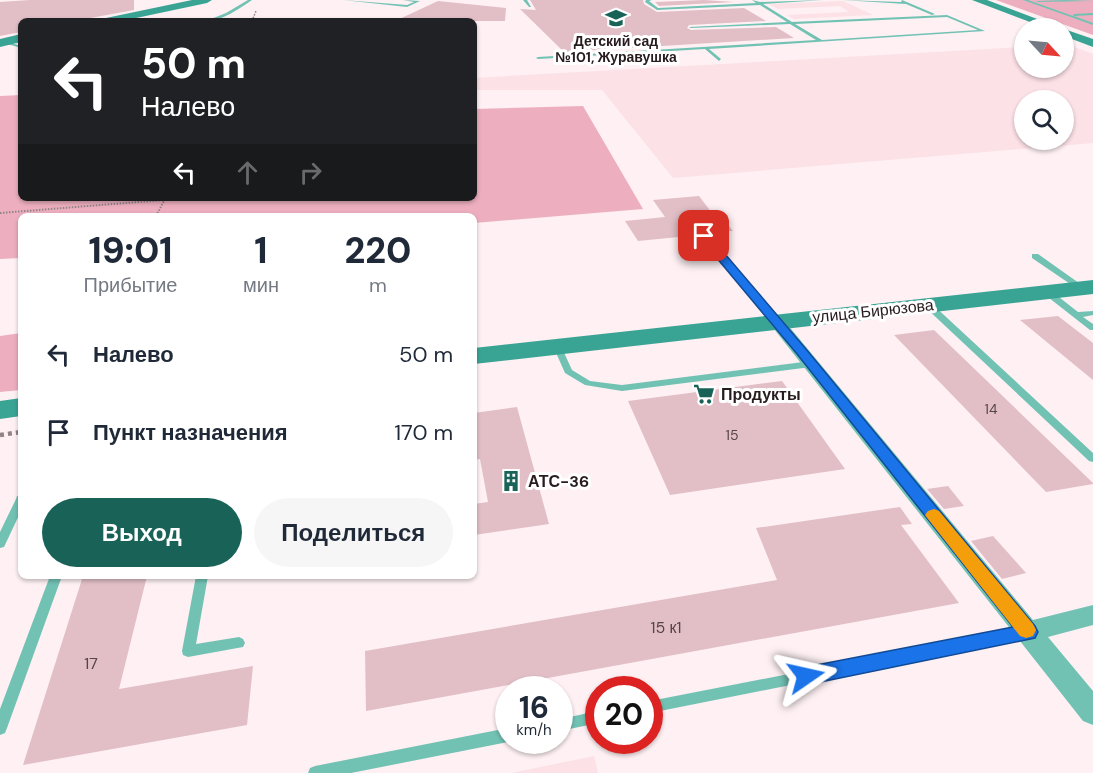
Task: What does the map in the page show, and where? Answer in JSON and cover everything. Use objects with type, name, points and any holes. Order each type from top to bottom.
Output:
[{"type":"main road","points":[[120,18],[207,0]]},
{"type":"main road","points":[[977,0],[1027,18]]},
{"type":"main road","points":[[1074,36],[1093,43]]},
{"type":"main road","points":[[2,42],[18,39]]},
{"type":"main road","name":"улица Бирюзова","points":[[477,356],[1088,288]]},
{"type":"main road","points":[[0,410],[18,407]]},
{"type":"street","points":[[776,321],[1093,712]]},
{"type":"street","points":[[1028,632],[1093,615]]},
{"type":"lane","points":[[218,18],[227,15],[250,0]]},
{"type":"lane","points":[[345,0],[407,6],[418,1],[405,0]]},
{"type":"lane","points":[[525,0],[530,6]]},
{"type":"lane","points":[[650,0],[646,2],[657,9],[821,0]]},
{"type":"lane","points":[[753,0],[821,41]]},
{"type":"lane","points":[[844,0],[906,3]]},
{"type":"lane","points":[[900,0],[938,16]]},
{"type":"lane","points":[[1025,0],[1093,24]]},
{"type":"lane","points":[[1032,3],[1093,0]]},
{"type":"lane","points":[[1068,15],[1093,14]]},
{"type":"lane","points":[[541,67],[537,57],[983,31],[947,16],[691,27]]},
{"type":"lane","points":[[2,42],[18,46]]},
{"type":"lane","points":[[706,48],[719,60]]},
{"type":"lane","points":[[704,236],[776,321]]},
{"type":"lane","points":[[1035,256],[1088,288]]},
{"type":"lane","points":[[1047,292],[1093,328]]},
{"type":"lane","points":[[928,305],[1093,459]]},
{"type":"lane","points":[[1076,315],[1093,313]]},
{"type":"lane","points":[[557,346],[568,371],[588,383],[622,388],[811,364]]},
{"type":"lane","points":[[0,544],[18,505]]},
{"type":"lane","points":[[0,728],[55,579]]},
{"type":"lane","points":[[201,579],[188,651],[239,644]]},
{"type":"lane","points":[[663,704],[1028,632]]},
{"type":"lane","points":[[315,773],[495,738]]},
{"type":"path","points":[[0,213],[141,201]]},
{"type":"path","points":[[0,435],[18,432]]},
{"type":"shaded area","points":[[996,0],[1093,0],[1093,35],[1074,28],[1074,18],[1046,18]]},
{"type":"shaded area","points":[[843,1],[873,15],[794,19],[787,15],[849,12],[840,6],[778,9],[769,4]]},
{"type":"shaded area","points":[[1074,47],[1093,54],[1093,143],[1074,145],[1074,90],[1014,90],[1014,150],[673,178],[602,90],[477,90],[477,78],[1014,48],[1014,78],[1074,78]]},
{"type":"shaded area","points":[[18,95],[18,201],[477,201],[477,109],[583,106],[643,209],[477,223],[477,213],[18,213],[18,258],[0,259],[0,96]]},
{"type":"shaded area","points":[[18,333],[18,390],[0,392],[0,336]]},
{"type":"shaded area","points":[[594,756],[598,773],[511,773]]},
{"type":"building","points":[[134,0],[134,10],[90,18],[18,18],[18,33],[0,36],[0,2]]},
{"type":"building","points":[[530,0],[643,0],[644,4],[657,12],[744,8],[766,21],[689,25],[687,28],[691,30],[776,27],[794,38],[564,52],[520,9],[536,10]]},
{"type":"building","points":[[704,0],[734,2],[659,6],[655,2]]},
{"type":"building","points":[[438,1],[506,8],[505,21],[477,21],[477,18],[401,18]]},
{"type":"building","points":[[699,196],[712,213],[717,212],[733,231],[703,232],[699,235],[638,241],[625,221],[665,217],[653,200]]},
{"type":"building","points":[[1058,316],[1093,343],[1093,380],[1020,320]]},
{"type":"building","points":[[934,330],[1093,484],[1046,492],[894,335]]},
{"type":"building","points":[[782,381],[845,469],[670,495],[628,401]]},
{"type":"building","name":"АТС-36","points":[[517,407],[549,524],[477,535],[477,504],[488,502],[480,459],[477,460],[477,413]]},
{"type":"building","points":[[948,486],[964,506],[944,509],[927,489]]},
{"type":"building","points":[[900,507],[912,524],[901,525],[959,603],[558,676],[495,676],[495,688],[366,711],[365,651],[777,580],[756,528]]},
{"type":"building","points":[[993,536],[1026,573],[1002,579],[971,541]]},
{"type":"building","points":[[82,579],[146,579],[119,689],[253,666],[247,725],[23,765]]},
{"type":"slow traffic","points":[[934,515],[1026,630]]},
{"type":"place","name":"Детский сад №101, Журавушка","points":[[616,18]]},
{"type":"place","name":"Продукты","points":[[704,394]]},
{"type":"place","name":"АТС-36","points":[[511,481]]},
{"type":"route","points":[[704,236],[801,351],[1028,632],[806,676]]}]
